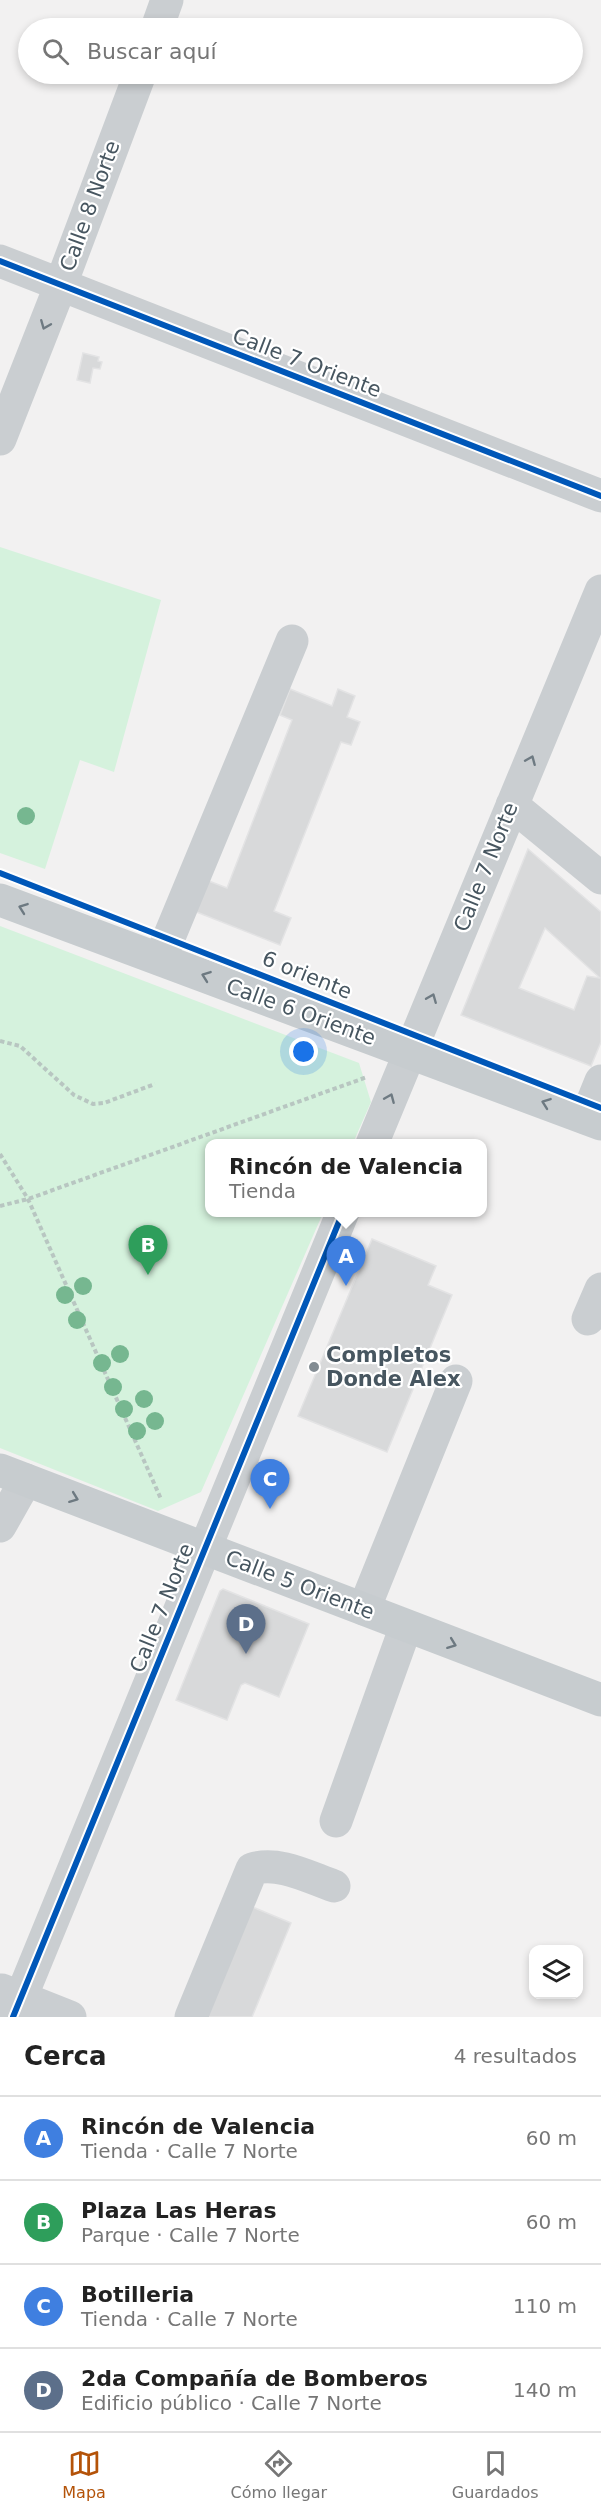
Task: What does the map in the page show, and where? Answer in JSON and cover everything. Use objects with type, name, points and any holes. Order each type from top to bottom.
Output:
[{"type":"main road","name":"Calle 6 Oriente","points":[[0,900],[160,959],[407,1058],[593,1121]]},
{"type":"main road","name":"Calle 5 Oriente","points":[[13,1475],[601,1700]]},
{"type":"street","points":[[160,18],[167,0]]},
{"type":"street","name":"Calle 8 Norte","points":[[0,439],[136,84]]},
{"type":"street","name":"Calle 7 Oriente","points":[[0,261],[601,496]]},
{"type":"street","name":"Calle 7 Norte","points":[[374,1139],[601,591]]},
{"type":"street","points":[[160,959],[292,641]]},
{"type":"street","points":[[512,805],[601,878]]},
{"type":"street","points":[[593,1121],[601,1081]]},
{"type":"street","name":"Calle 7 Norte","points":[[11,2001],[191,1543],[341,1217]]},
{"type":"street","points":[[588,1319],[601,1289]]},
{"type":"street","points":[[364,1609],[456,1381]]},
{"type":"street","points":[[0,1526],[13,1475]]},
{"type":"street","points":[[336,1821],[406,1626]]},
{"type":"street","points":[[191,2017],[252,1869],[264,1866],[277,1867],[334,1886]]},
{"type":"street","points":[[11,2001],[70,2017]]},
{"type":"path","points":[[0,1041],[20,1046],[74,1095],[93,1104],[104,1103],[155,1084]]},
{"type":"path","points":[[0,1206],[28,1199],[407,1058]]},
{"type":"path","points":[[0,1154],[28,1199],[191,1543]]},
{"type":"green space","points":[[0,547],[161,600],[114,772],[80,760],[45,869],[0,853]]},
{"type":"green space","points":[[0,926],[359,1063],[371,1102],[355,1139],[205,1139],[205,1217],[321,1217],[201,1492],[158,1511],[0,1448]]},
{"type":"building","points":[[83,353],[99,357],[98,361],[102,362],[100,369],[93,368],[90,383],[77,380]]},
{"type":"building","points":[[290,689],[332,706],[338,689],[355,696],[347,717],[360,722],[351,745],[341,742],[274,911],[291,918],[280,945],[189,909],[201,878],[227,888],[292,720],[280,715]]},
{"type":"building","points":[[528,849],[601,912],[601,1042],[591,1066],[461,1015]],"holes":[[[545,928],[600,978],[587,976],[574,1010],[519,988]]]},
{"type":"building","points":[[372,1239],[436,1266],[428,1285],[452,1295],[387,1452],[298,1416]]},
{"type":"building","points":[[223,1589],[309,1624],[279,1697],[245,1683],[241,1685],[227,1720],[176,1700],[220,1591]]},
{"type":"building","points":[[250,1906],[291,1923],[252,2017],[204,2017]]},
{"type":"cycle path","points":[[0,261],[601,496]]},
{"type":"cycle path","name":"6 oriente","points":[[0,873],[601,1108]]},
{"type":"cycle path","points":[[13,2017],[341,1217]]},
{"type":"place","name":"Plaza Las Heras","points":[[148,1275]]},
{"type":"place","name":"Rincón de Valencia","points":[[346,1286]]},
{"type":"place","name":"Completos Donde Alex","points":[[314,1367]]},
{"type":"place","name":"Botilleria","points":[[270,1509]]},
{"type":"place","name":"2da Compañía de Bomberos","points":[[246,1654]]}]
